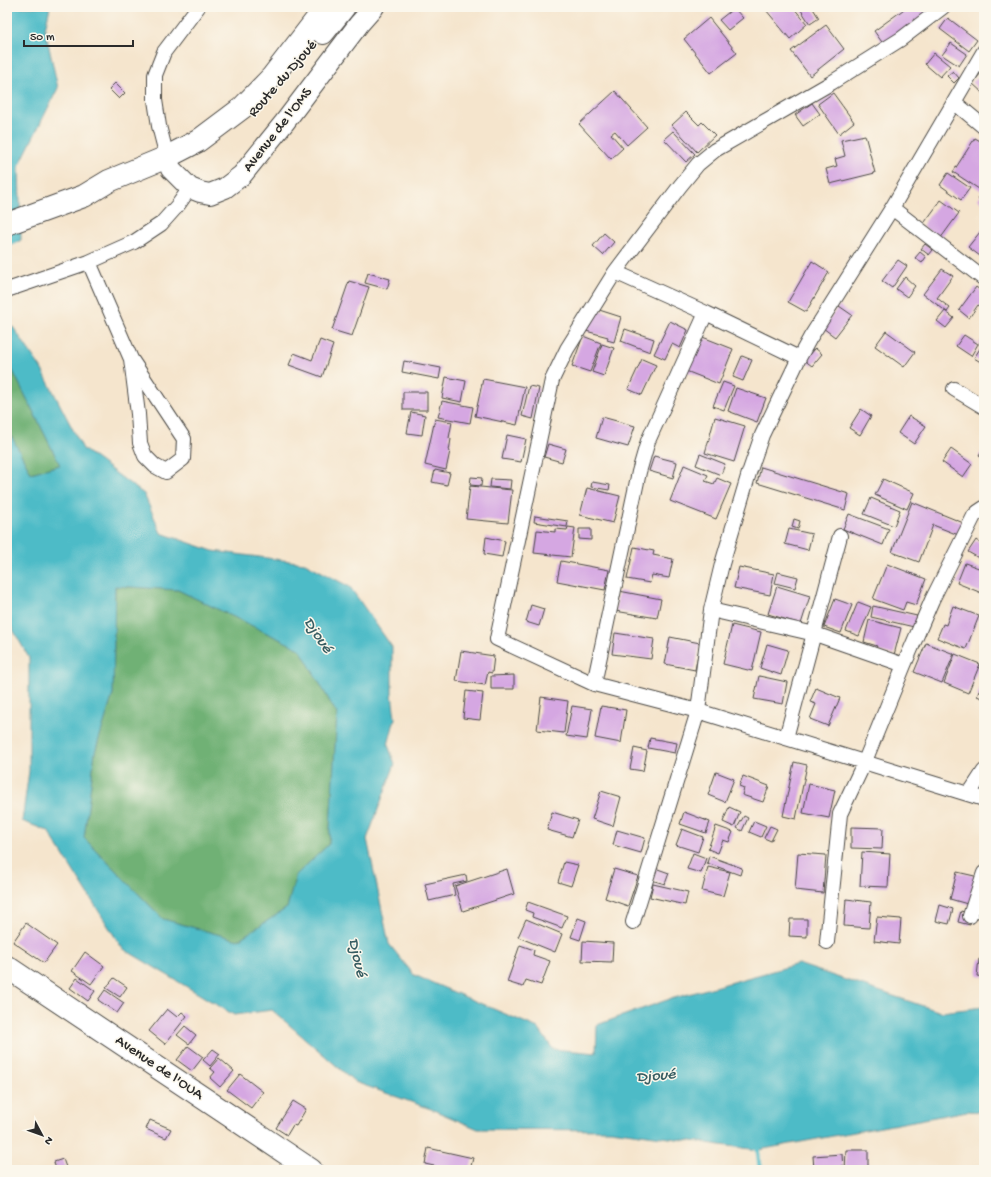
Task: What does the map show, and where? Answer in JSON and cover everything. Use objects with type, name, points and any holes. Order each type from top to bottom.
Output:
[{"type":"main road","name":"Route du Djoué","points":[[7,224],[84,196],[106,196],[169,163],[242,108],[272,77],[326,7]]},
{"type":"main road","name":"Route du Djoué","points":[[169,163],[191,160],[237,131],[283,85],[344,7]]},
{"type":"main road","name":"Avenue de l'OUA","points":[[7,967],[311,1170]]},
{"type":"street","points":[[169,163],[159,126],[155,100],[156,75],[164,52],[198,7]]},
{"type":"street","name":"Avenue de l'OMS","points":[[169,163],[190,188],[210,194],[225,188],[242,175],[284,123],[359,24],[374,7]]},
{"type":"street","points":[[943,7],[901,39],[831,83],[715,150],[698,164],[615,272],[567,349],[552,380],[497,639],[594,684],[698,711],[865,761],[984,799]]},
{"type":"street","points":[[633,922],[698,711],[711,610],[722,564],[759,442],[810,338],[892,208],[984,51]]},
{"type":"street","points":[[954,102],[984,127]]},
{"type":"street","points":[[7,290],[89,262],[134,242],[161,224],[178,205],[190,188]]},
{"type":"street","points":[[892,208],[984,279]]},
{"type":"street","points":[[89,262],[131,359],[184,439],[183,459],[166,472],[155,466],[145,456],[140,443],[131,359]]},
{"type":"street","points":[[615,272],[706,313],[799,358]]},
{"type":"street","points":[[594,684],[639,472],[646,448],[706,313]]},
{"type":"street","points":[[954,389],[984,407]]},
{"type":"street","points":[[827,942],[840,814],[865,761],[932,600],[974,516],[984,508]]},
{"type":"street","points":[[786,738],[840,536]]},
{"type":"street","points":[[711,610],[815,634],[904,665]]},
{"type":"street","points":[[969,794],[984,771]]},
{"type":"street","points":[[970,916],[984,873]]},
{"type":"green space","points":[[7,359],[60,465],[31,473],[7,428]]},
{"type":"green space","points":[[115,586],[178,590],[300,649],[337,714],[329,844],[296,875],[287,908],[238,940],[163,919],[84,838],[95,752],[113,694]]},
{"type":"water","points":[[7,7],[50,7],[45,29],[58,88],[19,166],[21,240],[7,248]]},
{"type":"water","name":"Djoué","points":[[7,326],[13,327],[41,368],[83,449],[144,494],[161,533],[213,551],[305,563],[350,587],[392,647],[392,694],[395,718],[388,745],[395,764],[367,839],[389,944],[414,975],[538,1028],[553,1049],[596,1053],[597,1025],[667,1000],[798,964],[941,1012],[984,1007],[984,1112],[967,1111],[758,1150],[611,1130],[478,1129],[431,1109],[355,1082],[272,1010],[234,1015],[122,948],[48,831],[22,821],[29,771],[29,658],[7,619],[7,428],[31,473],[60,465],[7,359]],"holes":[[[115,586],[178,590],[300,649],[337,714],[329,844],[296,875],[287,908],[238,940],[163,919],[84,838],[95,752],[113,694]]]},
{"type":"building","points":[[769,7],[793,7],[807,24],[790,39],[766,10]]},
{"type":"building","points":[[799,7],[812,7],[819,18],[810,24]]},
{"type":"building","points":[[907,7],[929,7],[932,10],[884,45],[874,31]]},
{"type":"building","points":[[734,8],[743,18],[728,30],[719,20]]},
{"type":"building","points":[[709,18],[737,53],[711,73],[684,39]]},
{"type":"building","points":[[948,18],[977,40],[969,51],[940,29]]},
{"type":"building","points":[[826,25],[844,49],[810,76],[791,51]]},
{"type":"building","points":[[951,43],[967,54],[959,66],[942,55]]},
{"type":"building","points":[[934,53],[950,66],[940,77],[925,64]]},
{"type":"building","points":[[984,70],[984,94],[972,83]]},
{"type":"building","points":[[953,71],[959,78],[954,83],[947,76]]},
{"type":"building","points":[[115,83],[125,93],[119,99],[109,89]]},
{"type":"building","points":[[615,91],[647,127],[627,145],[615,131],[611,134],[623,148],[611,159],[579,124]]},
{"type":"building","points":[[833,93],[854,122],[839,134],[818,104]]},
{"type":"building","points":[[812,103],[820,114],[803,126],[795,115]]},
{"type":"building","points":[[686,112],[699,125],[702,122],[715,135],[697,152],[672,125]]},
{"type":"building","points":[[673,131],[695,154],[686,162],[664,139]]},
{"type":"building","points":[[865,135],[875,173],[830,184],[826,169],[837,166],[835,159],[845,156],[841,140]]},
{"type":"building","points":[[975,138],[984,143],[984,189],[982,191],[953,172]]},
{"type":"building","points":[[948,173],[970,188],[961,200],[940,185]]},
{"type":"building","points":[[984,191],[984,204],[978,199]]},
{"type":"building","points":[[941,200],[959,213],[940,239],[922,226]]},
{"type":"building","points":[[984,227],[984,259],[968,247]]},
{"type":"building","points":[[604,233],[614,242],[603,255],[593,246]]},
{"type":"building","points":[[925,244],[933,250],[929,255],[921,249]]},
{"type":"building","points":[[920,252],[926,257],[922,263],[915,258]]},
{"type":"building","points":[[898,260],[907,266],[892,288],[882,281]]},
{"type":"building","points":[[812,261],[829,272],[806,312],[788,302]]},
{"type":"building","points":[[942,269],[953,276],[937,298],[950,308],[947,312],[923,294]]},
{"type":"building","points":[[368,273],[390,279],[387,289],[365,283]]},
{"type":"building","points":[[905,277],[915,286],[907,297],[896,289]]},
{"type":"building","points":[[349,281],[369,287],[352,336],[332,330]]},
{"type":"building","points":[[976,287],[984,293],[984,307],[983,308],[978,305],[969,318],[959,310]]},
{"type":"building","points":[[839,306],[852,315],[835,337],[823,328]]},
{"type":"building","points":[[593,308],[621,317],[614,342],[607,340],[608,337],[586,331]]},
{"type":"building","points":[[945,311],[954,318],[946,328],[937,321]]},
{"type":"building","points":[[670,321],[688,330],[680,348],[672,344],[665,359],[654,354]]},
{"type":"building","points":[[625,329],[654,339],[650,352],[621,341]]},
{"type":"building","points":[[886,331],[915,352],[904,367],[875,346]]},
{"type":"building","points":[[964,335],[978,344],[971,356],[956,346]]},
{"type":"building","points":[[583,336],[601,343],[590,372],[572,366]]},
{"type":"building","points":[[700,336],[733,349],[719,384],[686,371]]},
{"type":"building","points":[[984,336],[984,348],[979,344]]},
{"type":"building","points":[[320,340],[333,345],[322,377],[289,365],[294,353],[312,360]]},
{"type":"building","points":[[602,344],[614,348],[604,376],[592,372]]},
{"type":"building","points":[[981,347],[984,349],[984,364],[974,358]]},
{"type":"building","points":[[815,348],[822,354],[812,366],[804,360]]},
{"type":"building","points":[[742,356],[752,360],[743,381],[733,377]]},
{"type":"building","points":[[642,359],[656,365],[642,395],[628,389]]},
{"type":"building","points":[[404,361],[441,368],[439,379],[402,372]]},
{"type":"building","points":[[446,377],[466,381],[462,402],[442,398]]},
{"type":"building","points":[[483,379],[525,387],[517,425],[475,416]]},
{"type":"building","points":[[723,382],[734,386],[724,410],[713,406]]},
{"type":"building","points":[[529,386],[539,388],[533,419],[522,416]]},
{"type":"building","points":[[736,388],[766,398],[757,422],[728,411]]},
{"type":"building","points":[[403,392],[427,392],[427,410],[403,410]]},
{"type":"building","points":[[442,401],[473,407],[470,423],[438,417]]},
{"type":"building","points":[[861,409],[871,416],[860,435],[849,428]]},
{"type":"building","points":[[411,412],[425,415],[422,435],[407,433]]},
{"type":"building","points":[[909,416],[926,426],[914,444],[898,433]]},
{"type":"building","points":[[602,417],[635,426],[628,447],[596,438]]},
{"type":"building","points":[[715,417],[745,426],[734,462],[705,453]]},
{"type":"building","points":[[435,419],[452,422],[449,438],[451,439],[450,451],[446,470],[425,465]]},
{"type":"building","points":[[507,435],[526,439],[521,462],[502,459]]},
{"type":"building","points":[[548,444],[566,449],[562,462],[544,457]]},
{"type":"building","points":[[984,448],[984,459],[979,456]]},
{"type":"building","points":[[951,449],[972,464],[963,477],[942,462]]},
{"type":"building","points":[[700,454],[725,464],[721,475],[696,465]]},
{"type":"building","points":[[654,456],[677,462],[673,478],[649,471]]},
{"type":"building","points":[[684,465],[708,475],[705,481],[714,484],[717,478],[731,484],[716,519],[670,501]]},
{"type":"building","points":[[761,467],[849,494],[845,510],[757,483]]},
{"type":"building","points":[[435,470],[450,473],[447,485],[432,482]]},
{"type":"building","points":[[471,477],[482,478],[481,486],[470,485]]},
{"type":"building","points":[[491,479],[511,480],[510,489],[490,487]]},
{"type":"building","points":[[883,479],[914,493],[907,509],[875,495]]},
{"type":"building","points":[[592,482],[610,485],[609,490],[591,487]]},
{"type":"building","points":[[470,486],[512,490],[508,523],[466,519]]},
{"type":"building","points":[[587,488],[620,496],[613,523],[580,515]]},
{"type":"building","points":[[871,498],[900,510],[894,526],[864,514]]},
{"type":"building","points":[[912,502],[966,524],[961,536],[933,525],[919,562],[892,552]]},
{"type":"building","points":[[849,514],[889,529],[883,545],[843,529]]},
{"type":"building","points":[[535,516],[568,521],[567,527],[534,522]]},
{"type":"building","points":[[794,519],[800,521],[798,529],[792,527]]},
{"type":"building","points":[[568,527],[575,528],[571,557],[534,553],[537,530],[555,532],[555,529],[567,530]]},
{"type":"building","points":[[579,529],[591,529],[591,540],[579,539]]},
{"type":"building","points":[[789,529],[812,534],[808,550],[785,544]]},
{"type":"building","points":[[486,537],[505,541],[502,557],[484,554]]},
{"type":"building","points":[[976,540],[984,546],[984,561],[968,552]]},
{"type":"building","points":[[634,547],[654,551],[653,555],[673,559],[669,578],[652,575],[650,583],[627,579]]},
{"type":"building","points":[[561,561],[609,570],[605,590],[557,581]]},
{"type":"building","points":[[965,563],[984,570],[984,594],[957,583]]},
{"type":"building","points":[[887,564],[926,579],[916,605],[906,602],[903,610],[873,599]]},
{"type":"building","points":[[739,567],[774,574],[770,595],[734,588]]},
{"type":"building","points":[[778,572],[798,577],[795,588],[775,583]]},
{"type":"building","points":[[777,586],[810,596],[801,624],[768,614]]},
{"type":"building","points":[[619,591],[661,599],[657,618],[615,611]]},
{"type":"building","points":[[835,599],[852,605],[841,633],[824,627]]},
{"type":"building","points":[[858,602],[871,607],[859,636],[846,631]]},
{"type":"building","points":[[531,605],[544,609],[539,626],[526,622]]},
{"type":"building","points":[[873,606],[917,616],[914,627],[871,617]]},
{"type":"building","points":[[953,606],[979,616],[966,649],[937,638],[943,624],[946,625]]},
{"type":"building","points":[[869,620],[901,628],[894,655],[875,650],[877,646],[864,642]]},
{"type":"building","points":[[732,625],[761,632],[752,671],[723,664]]},
{"type":"building","points":[[615,633],[654,639],[651,659],[612,654]]},
{"type":"building","points":[[670,637],[700,643],[695,670],[665,664]]},
{"type":"building","points":[[926,643],[954,654],[942,683],[914,672]]},
{"type":"building","points":[[767,644],[788,650],[781,675],[760,668]]},
{"type":"building","points":[[461,651],[494,656],[492,673],[488,672],[485,685],[456,681]]},
{"type":"building","points":[[955,654],[980,664],[968,693],[944,683]]},
{"type":"building","points":[[514,675],[514,689],[491,689],[491,676]]},
{"type":"building","points":[[759,676],[787,682],[783,704],[754,699]]},
{"type":"building","points":[[984,679],[984,699],[977,696]]},
{"type":"building","points":[[816,688],[840,698],[828,726],[810,719],[816,704],[810,702]]},
{"type":"building","points":[[466,691],[483,693],[480,720],[463,718]]},
{"type":"building","points":[[541,697],[568,701],[564,733],[537,730]]},
{"type":"building","points":[[572,706],[592,709],[587,739],[566,736]]},
{"type":"building","points":[[601,706],[626,710],[621,743],[595,738]]},
{"type":"building","points":[[650,738],[677,743],[675,753],[648,748]]},
{"type":"building","points":[[634,748],[647,751],[643,771],[630,769]]},
{"type":"building","points":[[794,762],[807,765],[796,819],[783,816]]},
{"type":"building","points":[[716,772],[734,779],[725,802],[708,795]]},
{"type":"building","points":[[743,776],[769,786],[763,802],[742,795],[744,788],[739,786]]},
{"type":"building","points":[[809,784],[835,790],[829,818],[803,813]]},
{"type":"building","points":[[601,791],[621,797],[613,826],[592,819]]},
{"type":"building","points":[[729,807],[740,812],[734,827],[723,822]]},
{"type":"building","points":[[552,812],[578,820],[572,837],[547,830]]},
{"type":"building","points":[[684,812],[710,822],[706,833],[680,824]]},
{"type":"building","points":[[744,816],[748,818],[742,831],[737,828]]},
{"type":"building","points":[[754,821],[766,826],[761,837],[749,832]]},
{"type":"building","points":[[716,826],[733,832],[729,842],[723,840],[718,853],[708,849]]},
{"type":"building","points":[[770,826],[777,829],[771,841],[764,838]]},
{"type":"building","points":[[851,827],[883,828],[882,849],[851,848]]},
{"type":"building","points":[[682,829],[703,837],[698,852],[676,845]]},
{"type":"building","points":[[617,830],[645,838],[641,853],[613,845]]},
{"type":"building","points":[[862,852],[890,854],[888,887],[860,886]]},
{"type":"building","points":[[693,853],[706,858],[701,873],[687,869]]},
{"type":"building","points":[[798,853],[826,855],[823,893],[795,890]]},
{"type":"building","points":[[709,856],[742,868],[740,875],[707,863]]},
{"type":"building","points":[[564,862],[578,865],[571,886],[558,882]]},
{"type":"building","points":[[708,867],[730,872],[723,896],[702,891]]},
{"type":"building","points":[[655,868],[669,873],[665,884],[651,880]]},
{"type":"building","points":[[507,869],[514,894],[463,911],[455,886]]},
{"type":"building","points":[[614,869],[638,876],[628,906],[605,898]]},
{"type":"building","points":[[957,872],[979,877],[971,905],[950,899]]},
{"type":"building","points":[[466,875],[467,881],[453,884],[455,895],[429,901],[425,884]]},
{"type":"building","points":[[653,884],[688,892],[685,905],[650,897]]},
{"type":"building","points":[[846,899],[871,902],[869,928],[844,926]]},
{"type":"building","points":[[528,902],[567,916],[562,928],[532,917],[533,913],[525,910]]},
{"type":"building","points":[[940,905],[953,909],[949,924],[936,921]]},
{"type":"building","points":[[961,911],[973,915],[970,925],[958,922]]},
{"type":"building","points":[[877,917],[901,919],[899,944],[874,941]]},
{"type":"building","points":[[578,918],[586,921],[580,940],[571,937]]},
{"type":"building","points":[[526,919],[562,934],[555,952],[518,937]]},
{"type":"building","points":[[790,919],[807,919],[807,937],[789,936]]},
{"type":"building","points":[[26,923],[57,945],[44,963],[13,942]]},
{"type":"building","points":[[583,941],[613,943],[612,962],[582,961]]},
{"type":"building","points":[[520,945],[534,950],[533,955],[550,961],[541,985],[526,980],[523,987],[507,982]]},
{"type":"building","points":[[85,952],[104,966],[91,984],[72,971]]},
{"type":"building","points":[[979,959],[984,959],[984,977],[977,976]]},
{"type":"building","points":[[77,978],[95,991],[88,1001],[70,988]]},
{"type":"building","points":[[114,978],[127,987],[120,997],[106,988]]},
{"type":"building","points":[[105,990],[124,1003],[117,1013],[98,1000]]},
{"type":"building","points":[[167,1009],[177,1017],[182,1012],[187,1016],[165,1044],[149,1031]]},
{"type":"building","points":[[185,1026],[196,1035],[189,1044],[177,1035]]},
{"type":"building","points":[[188,1046],[203,1057],[192,1071],[177,1060]]},
{"type":"building","points":[[213,1049],[220,1054],[210,1066],[203,1060]]},
{"type":"building","points":[[219,1058],[234,1071],[220,1087],[210,1078],[215,1072],[210,1068]]},
{"type":"building","points":[[240,1074],[263,1092],[251,1108],[227,1090]]},
{"type":"building","points":[[293,1101],[306,1109],[296,1126],[293,1125],[287,1135],[276,1128]]},
{"type":"building","points":[[150,1120],[171,1129],[166,1138],[146,1129]]},
{"type":"building","points":[[428,1148],[473,1158],[470,1170],[452,1170],[425,1164]]},
{"type":"building","points":[[846,1150],[868,1150],[868,1170],[845,1170]]},
{"type":"building","points":[[842,1154],[843,1170],[814,1170],[813,1156]]},
{"type":"building","points":[[63,1159],[67,1170],[56,1170],[54,1162]]},
{"type":"waterway","points":[[757,1144],[760,1170]]}]
